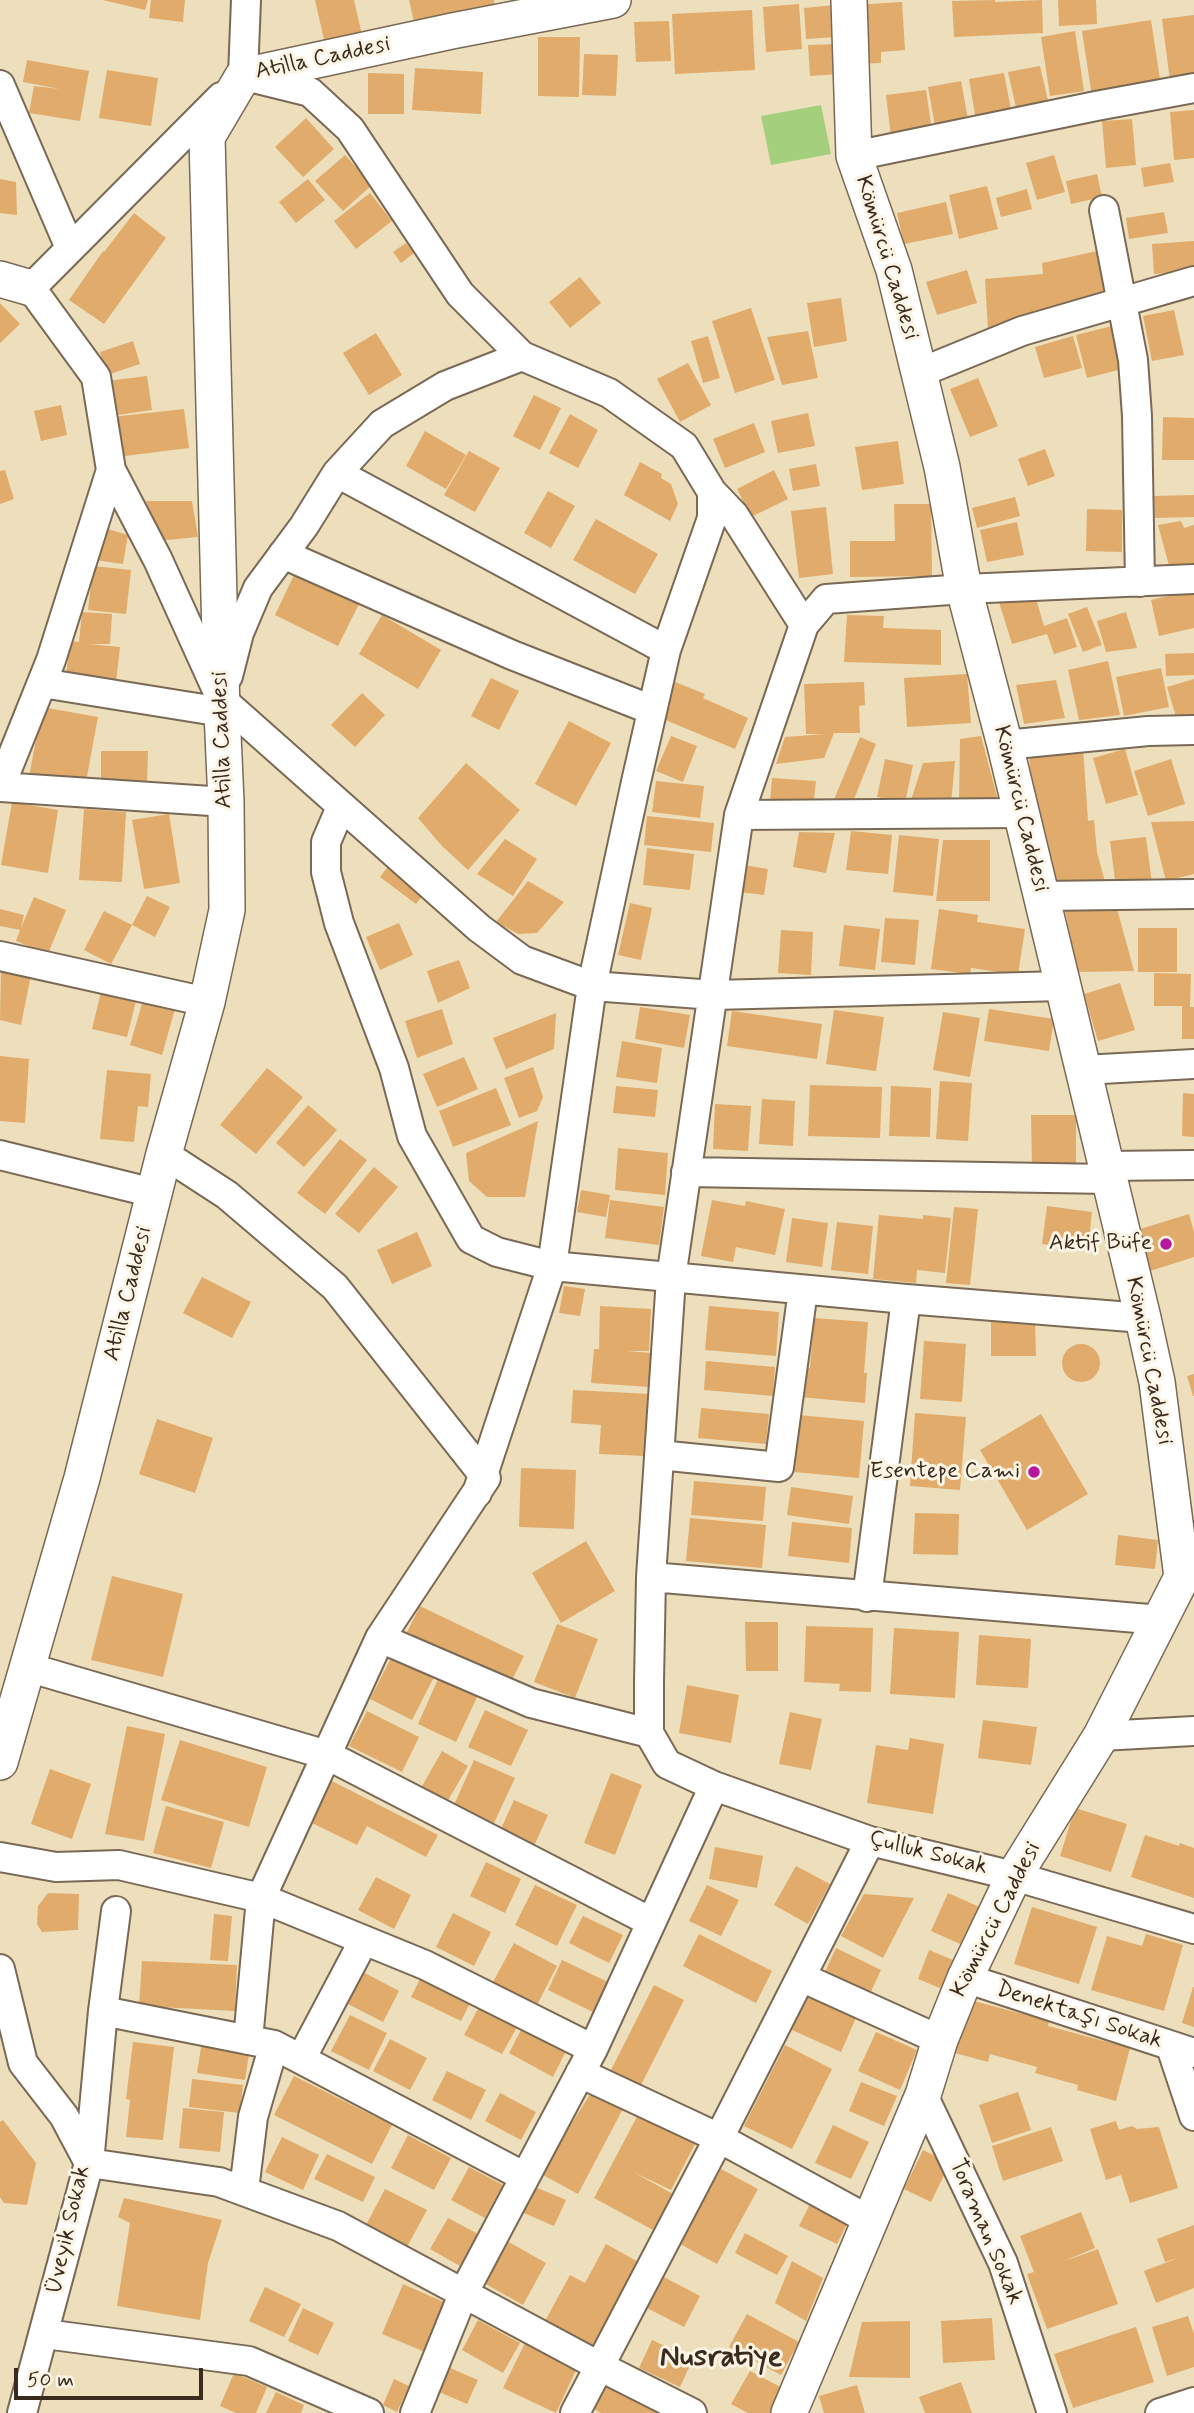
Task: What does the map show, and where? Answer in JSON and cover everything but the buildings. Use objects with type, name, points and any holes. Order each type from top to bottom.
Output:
[{"type":"street","points":[[246,0],[243,76],[70,248],[15,284],[96,377],[111,470],[158,560],[221,706],[479,928],[522,960],[592,986],[714,995],[1063,986]]},
{"type":"street","name":"Atilla Caddesi","points":[[0,1762],[82,1478],[164,1154],[207,1002],[227,910],[207,136],[243,76],[613,0]]},
{"type":"street","name":"Kömürcü Caddesi","points":[[789,2413],[923,2095],[940,2040],[965,1978],[1014,1876],[1101,1736],[1188,1574],[1157,1382],[1143,1318],[1005,745],[964,589],[942,467],[894,270],[854,156],[849,0]]},
{"type":"street","points":[[243,76],[310,92],[350,129],[460,294],[522,356],[609,393],[684,446],[712,492],[734,515],[804,625]]},
{"type":"street","points":[[0,85],[70,248]]},
{"type":"street","points":[[854,156],[1083,108],[1194,88]]},
{"type":"street","points":[[1104,210],[1133,360],[1137,416],[1140,582]]},
{"type":"street","points":[[919,373],[1022,331],[1194,281]]},
{"type":"street","points":[[221,706],[239,633],[258,588],[304,526],[337,473],[382,424],[445,386],[522,356]]},
{"type":"street","points":[[111,470],[42,684],[0,787],[226,802]]},
{"type":"street","points":[[337,473],[666,650]]},
{"type":"street","points":[[244,2190],[261,2042],[261,1898],[380,1637],[480,1483],[552,1266],[592,986],[666,650],[712,517],[712,492]]},
{"type":"street","points":[[283,554],[512,655],[652,709]]},
{"type":"street","points":[[380,1637],[531,1703],[649,1733],[652,1577],[671,1278],[739,815],[804,625],[826,599],[964,589],[1194,579]]},
{"type":"street","points":[[42,684],[221,706]]},
{"type":"street","points":[[1005,745],[1148,731],[1194,730]]},
{"type":"street","points":[[341,807],[326,842],[326,872],[339,923],[394,1068],[412,1136],[471,1239],[496,1252],[552,1266],[1143,1318]]},
{"type":"street","points":[[739,815],[1021,813]]},
{"type":"street","points":[[1042,897],[1194,894]]},
{"type":"street","points":[[0,956],[207,1002]]},
{"type":"street","points":[[1083,1070],[1194,1064]]},
{"type":"street","points":[[164,1154],[227,1195],[335,1287],[480,1483]]},
{"type":"street","points":[[0,1155],[154,1194]]},
{"type":"street","points":[[686,1172],[1107,1172],[1194,1165]]},
{"type":"street","points":[[659,1455],[779,1466],[803,1290]]},
{"type":"street","points":[[867,1597],[906,1299]]},
{"type":"street","points":[[652,1577],[1161,1620]]},
{"type":"street","points":[[27,1667],[327,1755],[652,1922]]},
{"type":"street","points":[[1101,1736],[1194,1731]]},
{"type":"street","name":"Çulluk Sokak","points":[[649,1733],[667,1763],[714,1786],[870,1841],[1014,1876],[1194,1929]]},
{"type":"street","points":[[415,2413],[464,2292],[587,2061],[714,1786]]},
{"type":"street","points":[[575,2413],[870,1841]]},
{"type":"street","points":[[0,1857],[56,1867],[119,1865],[261,1898],[425,1965],[719,2138],[871,2221]]},
{"type":"street","points":[[116,1911],[103,2011],[89,2163],[219,2182],[338,2226],[692,2413]]},
{"type":"street","points":[[301,2059],[365,1940]]},
{"type":"street","name":"Üveyik Sokak","points":[[0,1969],[11,2059],[64,2116],[89,2163],[22,2413]]},
{"type":"street","points":[[801,1976],[940,2040]]},
{"type":"street","name":"Denektaşı Sokak","points":[[965,1978],[1182,2050]]},
{"type":"street","points":[[103,2011],[261,2042],[301,2059],[525,2176]]},
{"type":"street","points":[[1182,2050],[1194,2116]]},
{"type":"street","name":"Toraman Sokak","points":[[923,2095],[1003,2263],[1052,2413]]},
{"type":"street","points":[[45,2334],[249,2361],[369,2413]]},
{"type":"street","points":[[1160,2413],[1194,2402]]},
{"type":"green space","points":[[821,105],[831,154],[771,165],[761,116]]},
{"type":"place","name":"Aktif Büfe","points":[[1166,1244]]},
{"type":"place","name":"Esentepe Cami","points":[[1034,1472]]},
{"type":"district","name":"Nusratiye","points":[[721,2359]]}]
